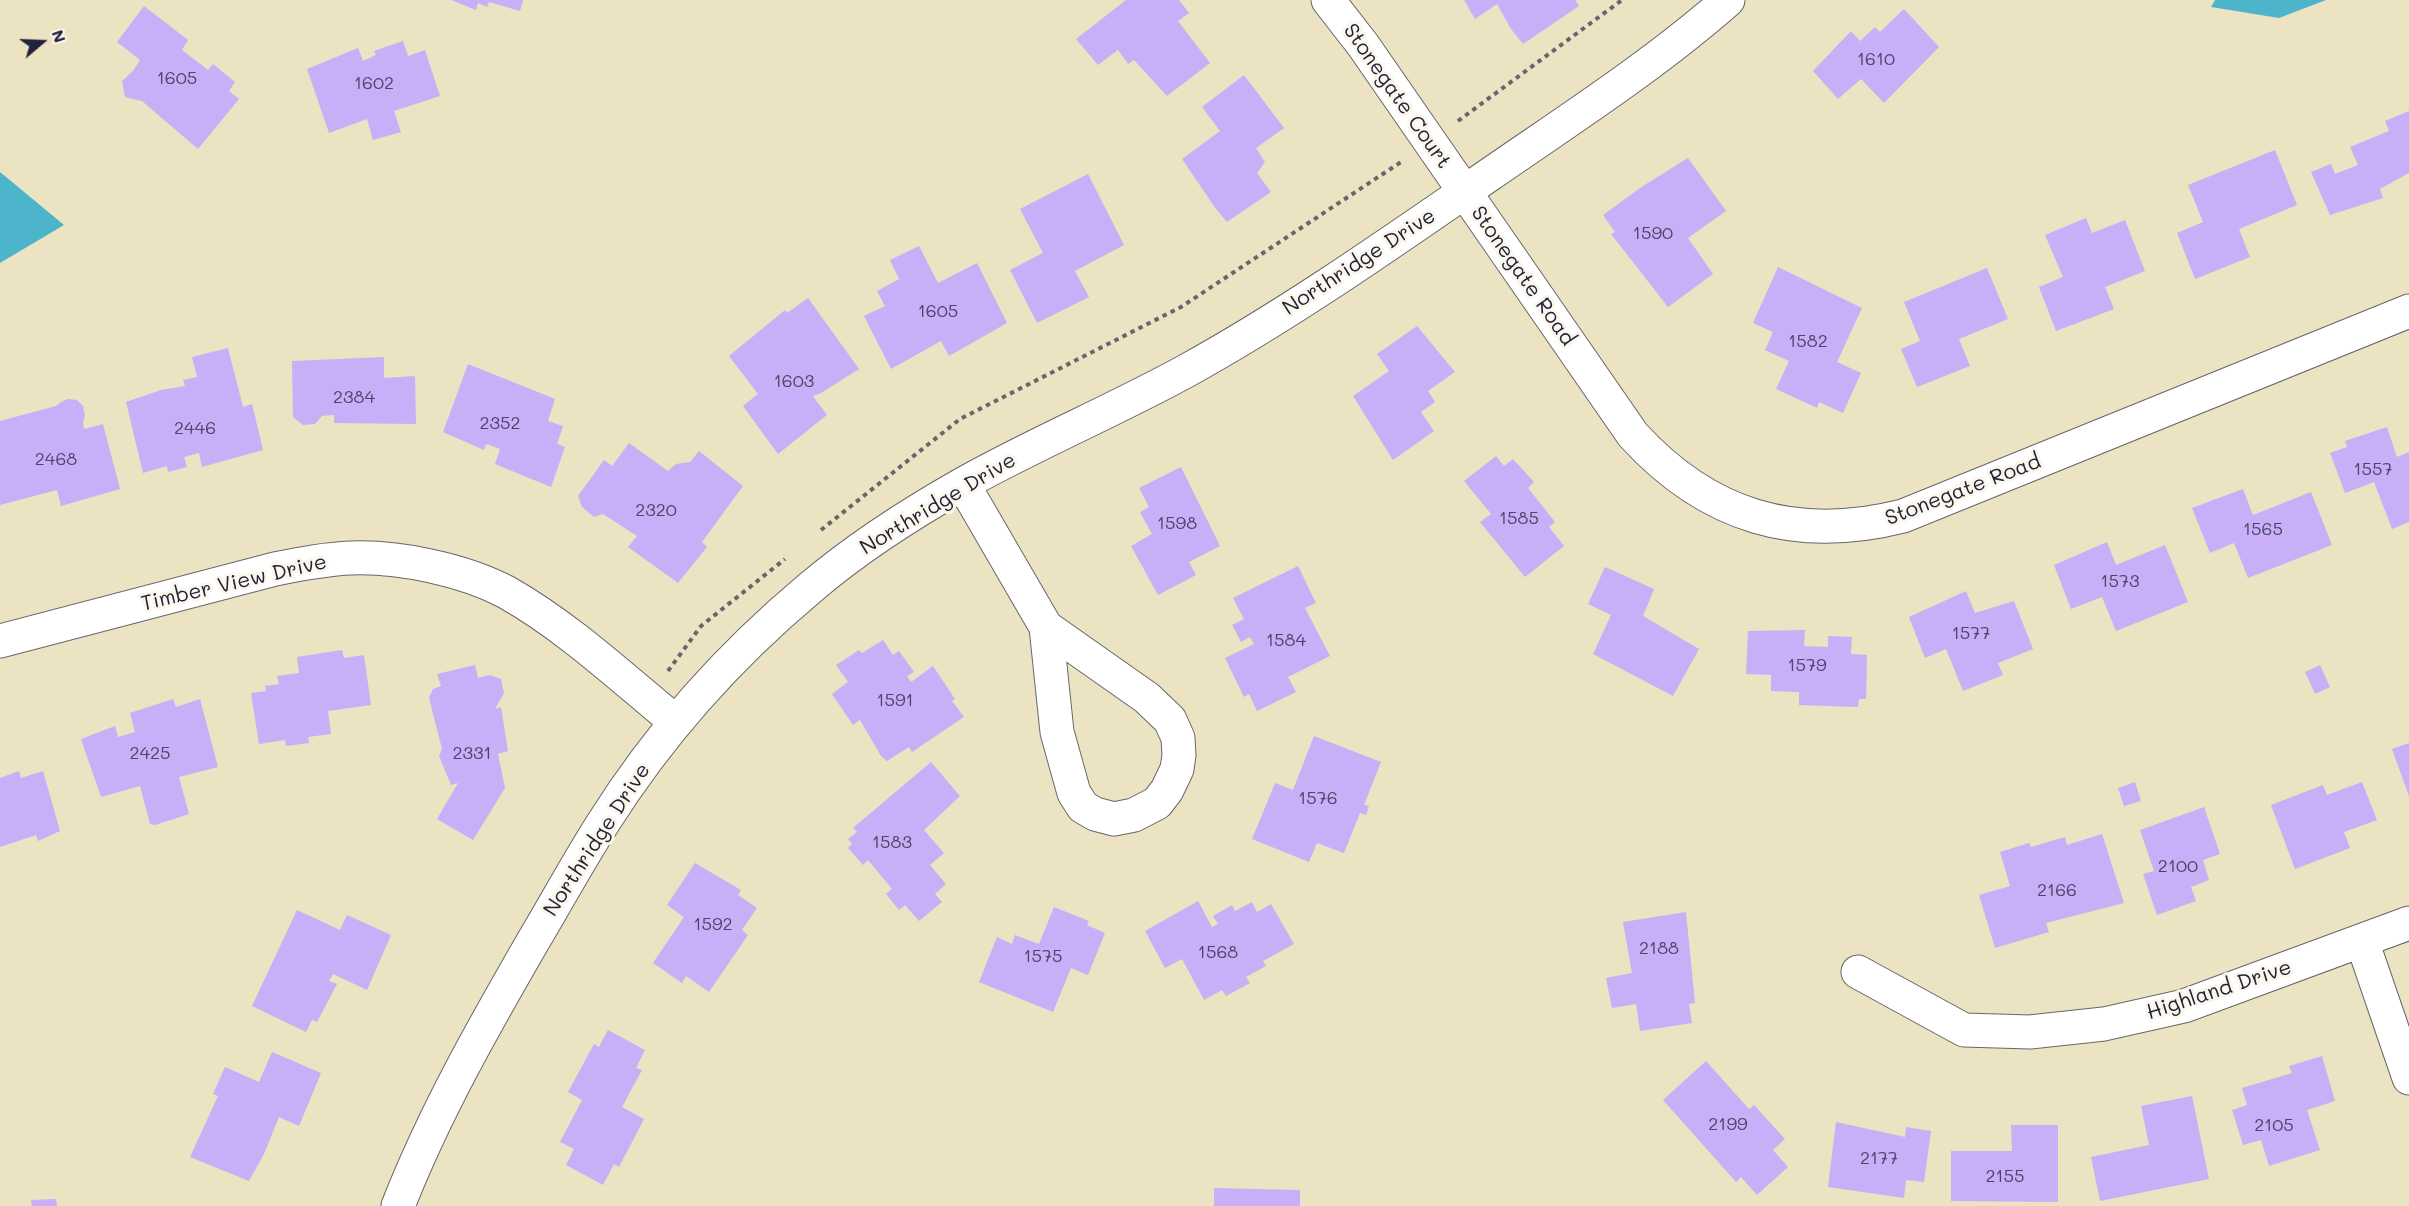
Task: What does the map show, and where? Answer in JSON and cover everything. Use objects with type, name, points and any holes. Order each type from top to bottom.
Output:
[{"type":"street","name":"Stonegate Court","points":[[1328,0],[1363,45],[1465,192]]},
{"type":"street","name":"Northridge Drive","points":[[398,1206],[442,1107],[480,1032],[603,822],[676,722],[759,633],[812,586],[893,527],[963,484],[1108,412],[1230,346],[1362,263],[1626,82],[1728,0]]},
{"type":"street","name":"Stonegate Road","points":[[1465,192],[1633,435],[1647,451],[1680,479],[1717,501],[1777,522],[1798,526],[1839,528],[1902,516],[2409,311]]},
{"type":"street","points":[[963,484],[1046,627],[1057,732],[1074,793],[1083,807],[1095,814],[1114,819],[1134,815],[1156,803],[1167,790],[1178,762],[1178,738],[1170,720],[1147,698],[1046,627]]},
{"type":"street","name":"Timber View Drive","points":[[0,641],[313,561],[352,558],[391,560],[447,571],[503,591],[536,610],[567,633],[676,722]]},
{"type":"street","name":"Highland Drive","points":[[1858,972],[1964,1030],[2030,1032],[2104,1024],[2184,1006],[2409,923]]},
{"type":"street","points":[[2361,941],[2409,1078]]},
{"type":"path","points":[[812,537],[960,419],[1181,307]]},
{"type":"path","points":[[701,626],[793,552]]},
{"type":"water","points":[[2215,0],[2326,0],[2279,18],[2211,7]]},
{"type":"water","points":[[0,172],[64,225],[0,263]]},
{"type":"building","points":[[451,0],[523,0],[520,11],[489,2],[487,7],[478,3],[476,10]]},
{"type":"building","points":[[1126,0],[1179,0],[1189,13],[1178,21],[1210,63],[1167,96],[1134,60],[1128,64],[1118,50],[1098,65],[1076,39]]},
{"type":"building","points":[[1464,0],[1575,0],[1579,6],[1523,44],[1511,29],[1497,4],[1475,19]]},
{"type":"building","points":[[144,6],[188,40],[182,50],[208,70],[213,64],[235,82],[229,91],[239,99],[198,149],[142,101],[125,97],[122,81],[133,71],[140,60],[117,42]]},
{"type":"building","points":[[1904,9],[1939,47],[1884,103],[1861,79],[1838,99],[1813,71],[1851,31],[1860,41],[1875,27],[1880,32]]},
{"type":"building","points":[[403,41],[408,56],[425,50],[440,96],[394,111],[401,132],[373,140],[367,119],[329,133],[307,69],[358,48],[363,61],[376,55],[374,51]]},
{"type":"building","points":[[1244,75],[1284,128],[1256,148],[1265,162],[1257,173],[1271,192],[1227,222],[1182,159],[1220,131],[1202,107]]},
{"type":"building","points":[[2409,111],[2409,173],[2380,189],[2383,198],[2330,215],[2311,172],[2331,164],[2335,174],[2358,165],[2350,147],[2389,131],[2385,121]]},
{"type":"building","points":[[2275,150],[2297,205],[2239,229],[2250,257],[2195,279],[2177,233],[2203,222],[2188,185]]},
{"type":"building","points":[[1688,158],[1726,211],[1688,238],[1713,274],[1668,307],[1611,234],[1615,232],[1603,215],[1643,186]]},
{"type":"building","points":[[1088,174],[1124,245],[1075,271],[1089,297],[1037,323],[1010,270],[1043,253],[1020,209]]},
{"type":"building","points":[[2086,218],[2092,233],[2125,220],[2145,271],[2105,287],[2114,309],[2056,331],[2039,287],[2063,277],[2045,235]]},
{"type":"building","points":[[919,246],[938,283],[977,263],[1007,323],[949,356],[941,341],[891,369],[864,316],[885,306],[877,291],[899,279],[890,260]]},
{"type":"building","points":[[1778,267],[1862,308],[1837,362],[1861,373],[1843,413],[1819,402],[1817,408],[1776,389],[1789,361],[1765,350],[1773,332],[1753,323]]},
{"type":"building","points":[[1987,268],[2008,319],[1959,339],[1970,366],[1917,387],[1901,349],[1920,341],[1904,302]]},
{"type":"building","points":[[808,298],[859,369],[813,396],[827,415],[778,454],[743,406],[758,394],[729,356],[785,310],[787,313]]},
{"type":"building","points":[[1417,326],[1455,372],[1428,391],[1435,402],[1421,412],[1434,431],[1393,460],[1353,396],[1389,371],[1377,354]]},
{"type":"building","points":[[228,348],[243,407],[252,404],[263,450],[202,467],[199,453],[184,457],[187,467],[168,472],[167,466],[143,473],[126,402],[161,390],[185,386],[183,380],[197,377],[192,357]]},
{"type":"building","points":[[384,357],[384,378],[415,376],[416,424],[334,423],[334,415],[322,416],[315,424],[303,425],[293,417],[292,361]]},
{"type":"building","points":[[468,364],[555,399],[548,421],[563,426],[557,444],[565,447],[551,487],[495,464],[500,449],[486,444],[484,450],[443,432]]},
{"type":"building","points":[[68,399],[77,400],[83,406],[84,429],[103,424],[120,489],[61,506],[57,490],[0,505],[0,421],[56,406]]},
{"type":"building","points":[[2387,427],[2397,457],[2409,452],[2409,522],[2392,529],[2374,482],[2345,493],[2330,453],[2347,447],[2345,441]]},
{"type":"building","points":[[629,443],[668,471],[676,464],[690,462],[699,451],[743,486],[702,542],[707,547],[678,583],[628,547],[637,536],[603,514],[594,517],[582,507],[578,496],[604,460],[612,466]]},
{"type":"building","points":[[1496,456],[1504,466],[1513,459],[1534,482],[1528,488],[1555,522],[1549,527],[1564,546],[1525,577],[1480,522],[1491,514],[1464,481]]},
{"type":"building","points":[[1181,467],[1220,546],[1189,562],[1196,575],[1158,595],[1131,546],[1152,534],[1140,512],[1149,507],[1139,488]]},
{"type":"building","points":[[2243,489],[2253,515],[2311,492],[2332,545],[2248,578],[2234,543],[2210,553],[2192,508]]},
{"type":"building","points":[[2107,542],[2116,565],[2165,545],[2188,602],[2116,631],[2102,597],[2071,609],[2054,565]]},
{"type":"building","points":[[1298,566],[1316,603],[1305,608],[1330,656],[1288,677],[1296,692],[1257,711],[1249,694],[1244,697],[1225,658],[1254,644],[1250,637],[1241,642],[1232,625],[1244,619],[1233,598]]},
{"type":"building","points":[[1605,567],[1654,589],[1643,616],[1699,649],[1673,696],[1593,654],[1611,615],[1588,604]]},
{"type":"building","points":[[1966,591],[1975,613],[2014,601],[2033,649],[1998,663],[2003,675],[1963,691],[1946,649],[1925,658],[1909,617]]},
{"type":"building","points":[[1805,630],[1804,646],[1828,647],[1828,636],[1852,637],[1851,654],[1867,655],[1866,699],[1859,699],[1858,707],[1799,705],[1799,692],[1771,691],[1771,675],[1746,674],[1748,631]]},
{"type":"building","points":[[883,640],[893,655],[899,651],[914,672],[907,676],[911,682],[933,666],[955,699],[952,701],[964,717],[912,752],[909,747],[887,761],[881,756],[860,720],[853,725],[832,694],[848,682],[836,665],[859,650],[862,653]]},
{"type":"building","points":[[342,650],[344,658],[364,655],[371,705],[328,711],[331,734],[308,737],[309,743],[286,746],[285,740],[259,744],[251,693],[266,691],[265,686],[279,684],[277,676],[299,673],[297,657]]},
{"type":"building","points":[[475,665],[478,678],[490,675],[501,679],[504,693],[495,709],[501,707],[508,751],[498,754],[505,788],[473,840],[437,819],[458,783],[451,785],[439,756],[442,749],[429,698],[433,689],[441,686],[437,674]]},
{"type":"building","points":[[2320,665],[2330,687],[2315,694],[2305,672]]},
{"type":"building","points":[[173,699],[176,707],[200,699],[218,767],[179,777],[189,814],[155,825],[150,824],[140,786],[101,797],[81,739],[115,726],[118,737],[135,732],[130,713]]},
{"type":"building","points":[[1314,736],[1381,762],[1364,805],[1369,806],[1366,815],[1360,813],[1344,853],[1317,843],[1309,862],[1252,839],[1275,783],[1293,790]]},
{"type":"building","points":[[2409,743],[2409,796],[2392,749]]},
{"type":"building","points":[[931,762],[960,796],[924,830],[944,853],[930,865],[946,884],[935,894],[942,902],[919,921],[905,905],[899,910],[886,894],[892,889],[868,860],[863,865],[848,848],[852,844],[848,839],[857,832],[853,828]]},
{"type":"building","points":[[19,771],[21,778],[43,771],[60,831],[38,841],[36,835],[0,847],[0,778]]},
{"type":"building","points":[[2135,782],[2141,801],[2124,806],[2118,788]]},
{"type":"building","points":[[2362,782],[2377,820],[2344,832],[2350,848],[2295,869],[2271,805],[2323,785],[2327,795]]},
{"type":"building","points":[[2204,807],[2220,854],[2203,860],[2209,880],[2191,887],[2196,901],[2157,915],[2143,874],[2154,871],[2140,830]]},
{"type":"building","points":[[2102,834],[2124,903],[2046,923],[2049,932],[1995,948],[1979,895],[2010,886],[2000,852],[2029,843],[2031,847],[2065,837],[2067,845]]},
{"type":"building","points":[[695,863],[741,890],[738,895],[757,908],[742,930],[748,935],[709,992],[686,976],[682,983],[653,963],[684,917],[667,905]]},
{"type":"building","points":[[1198,901],[1212,927],[1218,924],[1213,916],[1232,905],[1235,911],[1252,902],[1257,912],[1271,904],[1294,944],[1263,961],[1266,966],[1246,977],[1250,983],[1226,996],[1222,990],[1204,1000],[1182,959],[1165,968],[1145,931]]},
{"type":"building","points":[[1054,907],[1089,921],[1087,925],[1105,933],[1088,975],[1071,968],[1053,1012],[979,982],[997,937],[1012,944],[1015,935],[1039,944]]},
{"type":"building","points":[[297,910],[340,930],[347,915],[391,935],[367,990],[333,974],[329,981],[337,984],[317,1022],[312,1020],[306,1032],[252,1006]]},
{"type":"building","points":[[1686,912],[1695,1003],[1689,1004],[1692,1023],[1640,1031],[1636,1004],[1612,1008],[1606,978],[1632,973],[1623,922]]},
{"type":"building","points":[[608,1030],[645,1050],[636,1068],[642,1070],[622,1107],[644,1119],[619,1167],[614,1164],[603,1185],[566,1165],[574,1149],[560,1142],[582,1100],[568,1092],[594,1044],[599,1047]]},
{"type":"building","points":[[272,1052],[321,1073],[299,1126],[279,1117],[264,1154],[249,1181],[190,1157],[218,1096],[213,1094],[225,1067],[259,1082]]},
{"type":"building","points":[[2322,1056],[2335,1101],[2307,1110],[2320,1150],[2269,1166],[2261,1140],[2243,1145],[2232,1110],[2247,1105],[2242,1088],[2292,1073],[2289,1066]]},
{"type":"building","points":[[1706,1061],[1749,1109],[1754,1105],[1785,1139],[1773,1150],[1788,1167],[1757,1195],[1741,1177],[1736,1182],[1663,1100]]},
{"type":"building","points":[[2192,1096],[2209,1179],[2100,1201],[2091,1157],[2149,1145],[2141,1106]]},
{"type":"building","points":[[1836,1122],[1905,1137],[1906,1127],[1931,1131],[1924,1182],[1906,1180],[1904,1198],[1828,1187]]},
{"type":"building","points":[[2011,1125],[2058,1125],[2058,1202],[1951,1201],[1951,1151],[2012,1151]]},
{"type":"building","points":[[1214,1188],[1300,1190],[1300,1206],[1214,1206]]},
{"type":"building","points":[[56,1199],[57,1206],[32,1206],[31,1200]]}]
